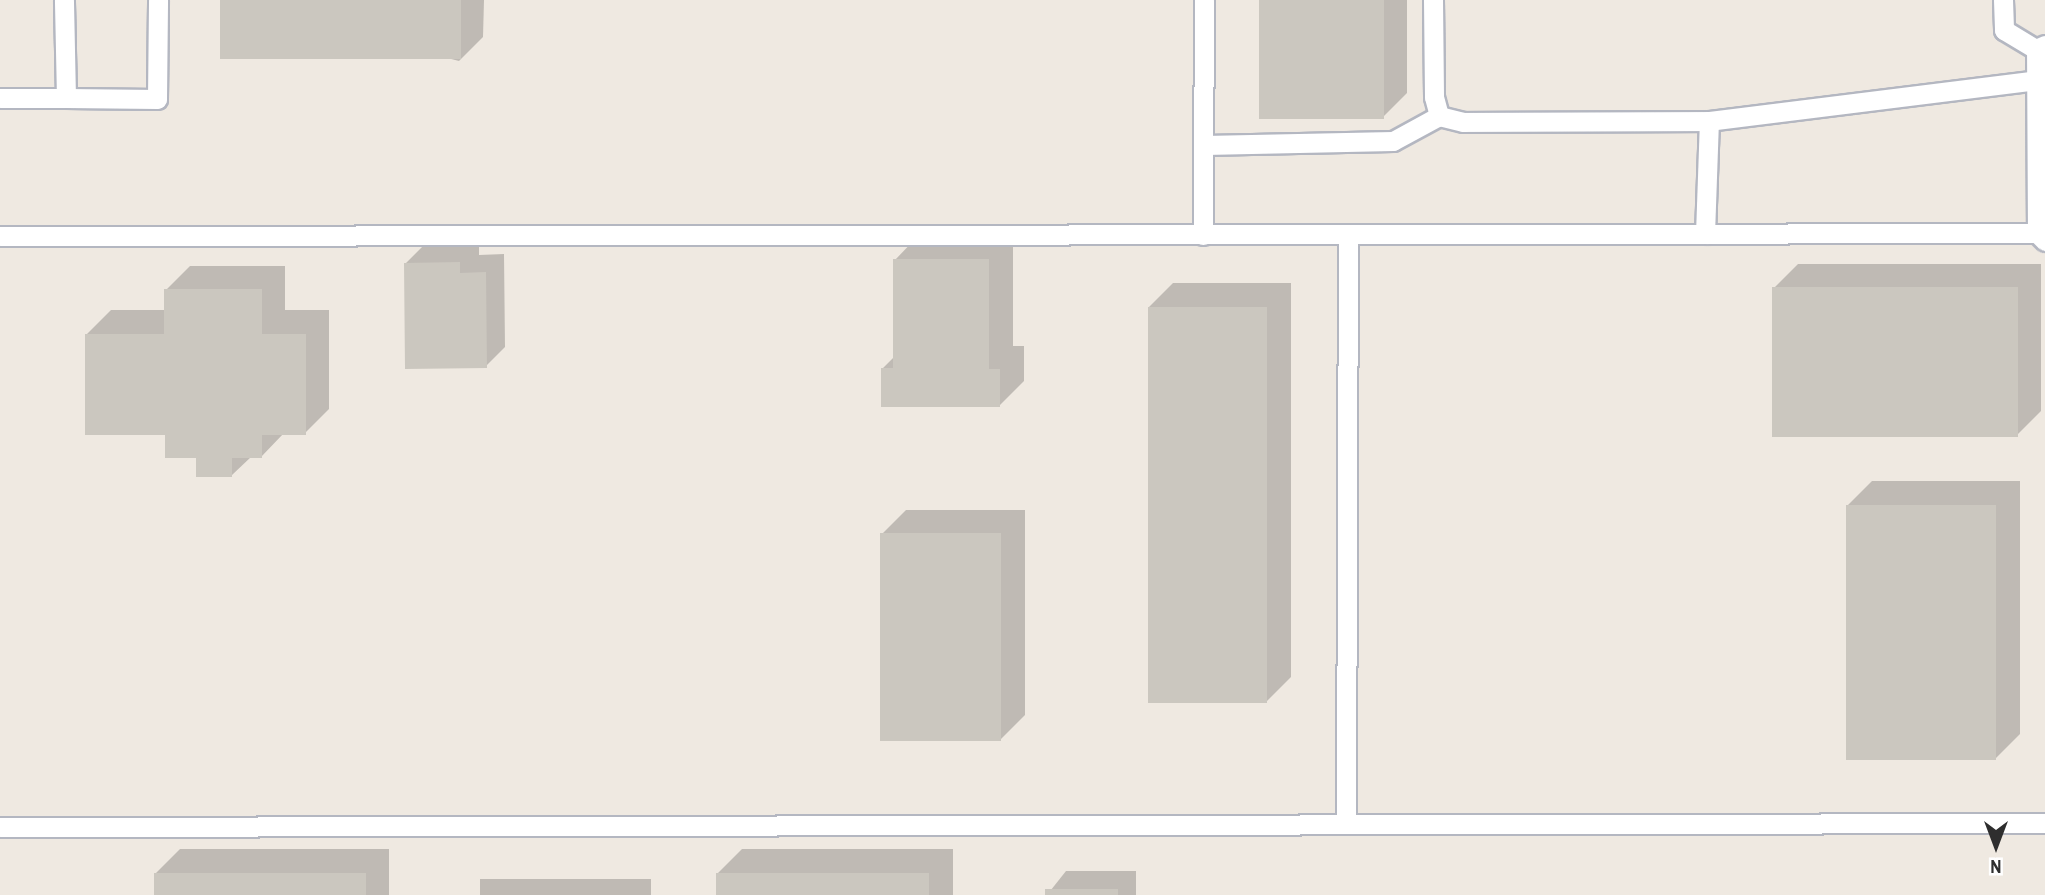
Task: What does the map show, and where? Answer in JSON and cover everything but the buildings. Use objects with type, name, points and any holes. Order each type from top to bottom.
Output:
[{"type":"lane","points":[[64,0],[66,98]]},
{"type":"lane","points":[[0,98],[157,99],[158,0]]},
{"type":"lane","points":[[1203,234],[1204,0]]},
{"type":"lane","points":[[1433,0],[1434,97],[1439,116]]},
{"type":"lane","points":[[0,236],[1705,234],[2041,237],[2040,47],[2004,30],[2003,0]]},
{"type":"lane","points":[[1204,145],[1393,141],[1439,116],[1463,122],[1709,121],[2040,79]]},
{"type":"lane","points":[[1705,234],[1709,121]]},
{"type":"lane","points":[[1346,824],[1348,234]]},
{"type":"lane","points":[[0,828],[2045,823]]}]
